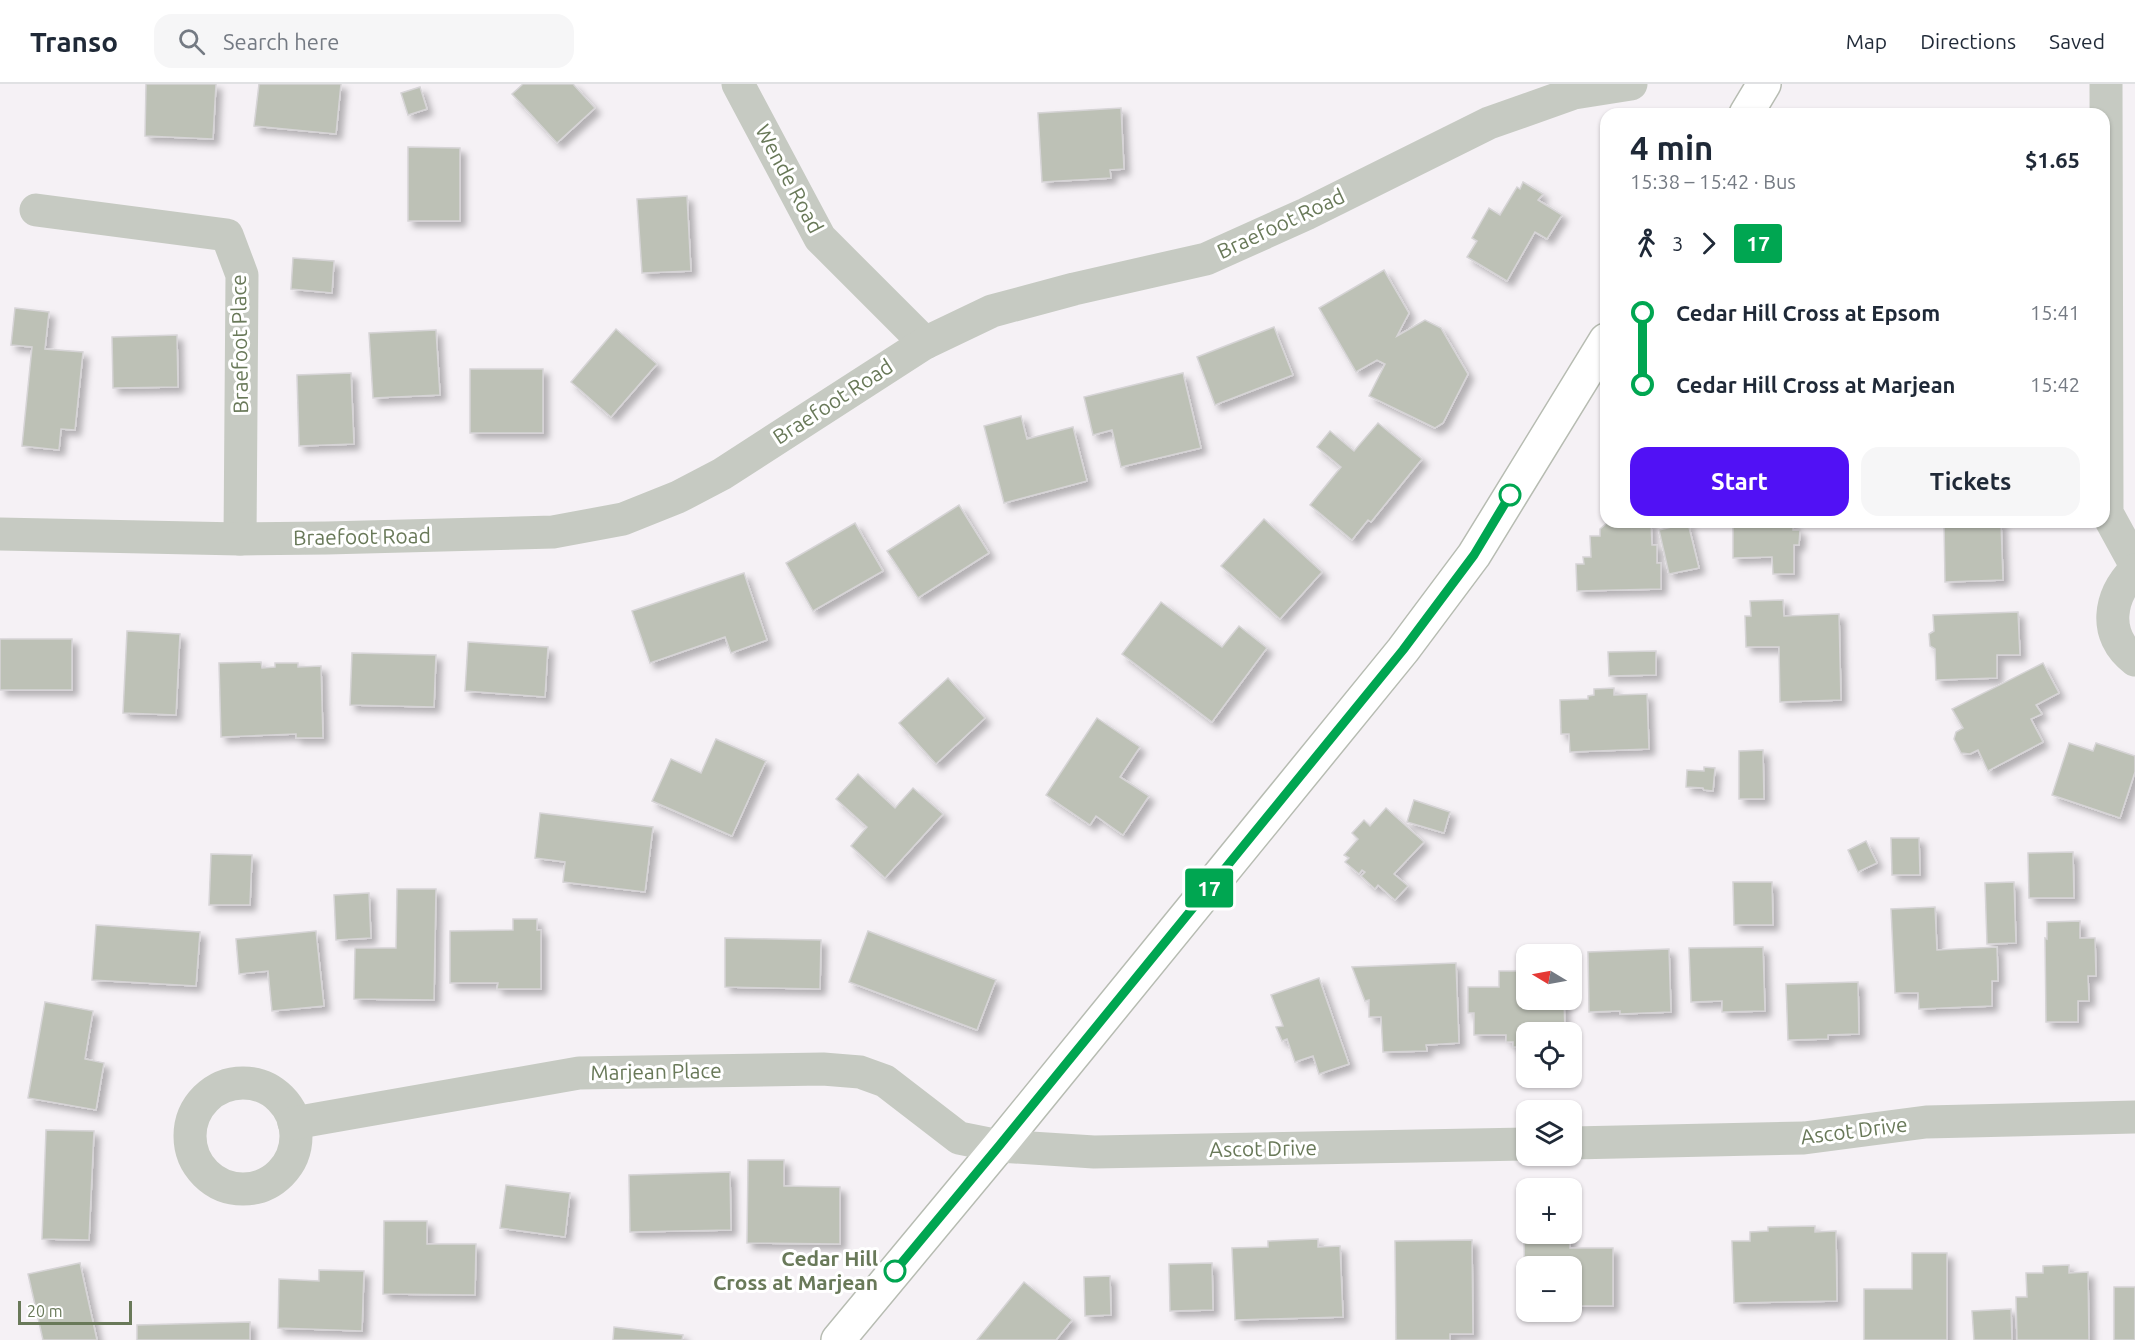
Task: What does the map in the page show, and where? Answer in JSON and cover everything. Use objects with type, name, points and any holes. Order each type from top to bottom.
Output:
[{"type":"main road","points":[[1750,108],[1764,84]]},
{"type":"main road","points":[[838,1340],[1403,650],[1474,555],[1600,350]]},
{"type":"street","name":"Wende Road","points":[[738,84],[820,238],[925,343]]},
{"type":"street","name":"Braefoot Road","points":[[0,534],[240,539],[553,532],[623,519],[678,497],[722,474],[925,343],[992,311],[1074,289],[1206,259],[1306,214],[1489,123],[1574,93],[1631,84]]},
{"type":"street","points":[[2106,84],[2106,108]]},
{"type":"street","name":"Braefoot Place","points":[[36,210],[227,235],[242,274],[240,539]]},
{"type":"street","points":[[2110,518],[2135,564]]},
{"type":"street","points":[[2135,570],[2123,582],[2115,600],[2112,619],[2117,639],[2128,655],[2135,660]]},
{"type":"street","name":"Marjean Place","points":[[294,1124],[579,1073],[824,1069],[860,1072],[885,1081],[958,1138],[999,1146]]},
{"type":"street","name":"Ascot Drive","points":[[1582,1143],[1804,1138],[1926,1122],[2135,1117]]},
{"type":"street","name":"Ascot Drive","points":[[999,1146],[1094,1152],[1516,1144]]},
{"type":"building","points":[[146,84],[216,84],[213,139],[145,136]]},
{"type":"building","points":[[259,84],[341,84],[336,134],[254,126]]},
{"type":"building","points":[[523,84],[573,84],[595,108],[557,143],[512,94]]},
{"type":"building","points":[[420,87],[427,109],[408,115],[401,93]]},
{"type":"building","points":[[1121,108],[1124,169],[1110,170],[1111,178],[1042,182],[1038,113]]},
{"type":"building","points":[[408,147],[460,148],[460,221],[408,221]]},
{"type":"building","points":[[1523,182],[1543,194],[1538,200],[1562,215],[1547,239],[1535,232],[1507,281],[1467,257],[1477,241],[1472,238],[1489,208],[1500,215],[1517,187],[1520,189]]},
{"type":"building","points":[[687,196],[691,271],[642,273],[637,199]]},
{"type":"building","points":[[293,258],[334,261],[332,293],[291,289]]},
{"type":"building","points":[[1384,270],[1409,313],[1397,336],[1425,320],[1441,328],[1468,374],[1443,423],[1435,428],[1369,396],[1385,364],[1377,360],[1356,372],[1319,308]]},
{"type":"building","points":[[15,308],[49,312],[45,349],[83,352],[75,430],[61,429],[59,450],[22,446],[32,347],[11,345]]},
{"type":"building","points":[[1274,327],[1293,375],[1215,405],[1197,357]]},
{"type":"building","points":[[616,329],[657,364],[611,417],[571,382]]},
{"type":"building","points":[[436,330],[440,395],[373,398],[369,333]]},
{"type":"building","points":[[177,335],[178,387],[113,388],[112,337]]},
{"type":"building","points":[[470,369],[543,369],[543,433],[470,433]]},
{"type":"building","points":[[351,373],[354,444],[299,446],[297,375]]},
{"type":"building","points":[[1183,373],[1201,448],[1121,467],[1112,430],[1093,435],[1084,397]]},
{"type":"building","points":[[1021,416],[1027,439],[1073,427],[1087,481],[1004,503],[984,426]]},
{"type":"building","points":[[1378,423],[1422,459],[1371,522],[1368,520],[1352,540],[1310,505],[1341,467],[1317,447],[1330,431],[1354,451]]},
{"type":"building","points":[[959,505],[989,553],[918,598],[887,551]]},
{"type":"building","points":[[1264,519],[1322,572],[1280,619],[1221,566]]},
{"type":"building","points":[[855,523],[883,571],[813,611],[786,563]]},
{"type":"building","points":[[1651,528],[1652,545],[1657,545],[1657,563],[1661,563],[1661,589],[1577,591],[1576,564],[1584,564],[1583,557],[1591,557],[1590,536],[1600,536],[1600,529]]},
{"type":"building","points":[[1689,528],[1699,568],[1669,574],[1659,530]]},
{"type":"building","points":[[1733,528],[1800,530],[1799,545],[1794,545],[1794,574],[1773,574],[1772,557],[1733,558]]},
{"type":"building","points":[[1944,528],[2001,528],[2003,580],[1945,582]]},
{"type":"building","points":[[744,573],[767,640],[731,653],[725,637],[650,663],[632,611]]},
{"type":"building","points":[[1783,600],[1784,616],[1839,614],[1841,700],[1780,702],[1779,647],[1746,647],[1745,616],[1751,616],[1750,601]]},
{"type":"building","points":[[1161,602],[1222,647],[1239,626],[1267,648],[1212,722],[1122,654]]},
{"type":"building","points":[[2018,612],[2020,655],[1997,655],[1997,678],[1936,680],[1935,649],[1930,646],[1929,634],[1934,631],[1933,615]]},
{"type":"building","points":[[127,631],[180,634],[176,715],[123,713]]},
{"type":"building","points":[[0,639],[72,639],[72,690],[0,690]]},
{"type":"building","points":[[468,642],[548,647],[545,697],[465,691]]},
{"type":"building","points":[[1656,651],[1656,675],[1609,676],[1608,652]]},
{"type":"building","points":[[352,653],[436,655],[434,707],[350,705]]},
{"type":"building","points":[[261,662],[262,668],[275,667],[275,663],[298,663],[298,667],[321,666],[323,738],[296,738],[296,734],[221,737],[219,663]]},
{"type":"building","points":[[2043,663],[2059,693],[2036,705],[2042,714],[2031,719],[2043,742],[1988,771],[1978,750],[1970,754],[1961,753],[1954,739],[1956,732],[1963,728],[1952,709]]},
{"type":"building","points":[[948,678],[985,718],[936,764],[899,723]]},
{"type":"building","points":[[1614,688],[1614,695],[1647,694],[1649,749],[1570,752],[1569,734],[1561,734],[1560,700],[1588,699],[1588,696],[1594,695],[1594,689]]},
{"type":"building","points":[[1097,718],[1140,747],[1120,777],[1149,796],[1123,835],[1096,816],[1090,825],[1046,795]]},
{"type":"building","points":[[716,739],[766,761],[732,836],[652,801],[671,759],[701,773]]},
{"type":"building","points":[[2069,743],[2093,751],[2096,743],[2135,756],[2135,772],[2120,818],[2052,795]]},
{"type":"building","points":[[1763,750],[1764,799],[1739,799],[1739,751]]},
{"type":"building","points":[[1704,767],[1715,768],[1713,791],[1686,787],[1687,770],[1704,771]]},
{"type":"building","points":[[858,774],[895,808],[913,788],[943,814],[885,878],[851,846],[867,827],[836,799]]},
{"type":"building","points":[[1414,800],[1450,812],[1444,833],[1407,822]]},
{"type":"building","points":[[1386,808],[1424,842],[1394,874],[1408,886],[1395,900],[1378,885],[1375,889],[1361,876],[1365,872],[1362,870],[1359,874],[1345,862],[1349,858],[1344,855],[1358,839],[1352,833],[1364,820],[1370,826]]},
{"type":"building","points":[[540,813],[653,827],[645,892],[563,882],[565,862],[535,858]]},
{"type":"building","points":[[1891,838],[1919,838],[1920,875],[1892,875]]},
{"type":"building","points":[[1866,841],[1877,863],[1858,872],[1848,850]]},
{"type":"building","points":[[2073,852],[2074,898],[2029,898],[2028,853]]},
{"type":"building","points":[[211,854],[252,855],[250,905],[209,905]]},
{"type":"building","points":[[1733,882],[1772,882],[1773,925],[1734,925]]},
{"type":"building","points":[[2014,882],[2016,943],[1987,944],[1985,883]]},
{"type":"building","points":[[397,889],[436,889],[434,1000],[354,999],[355,948],[396,948]]},
{"type":"building","points":[[369,893],[371,938],[336,940],[334,895]]},
{"type":"building","points":[[1935,907],[1937,950],[1997,947],[1998,981],[1992,981],[1992,1006],[1919,1009],[1918,993],[1895,993],[1891,909]]},
{"type":"building","points":[[513,919],[537,919],[537,930],[541,930],[541,989],[497,989],[498,983],[450,983],[450,931],[513,930]]},
{"type":"building","points":[[2080,921],[2080,938],[2095,938],[2096,976],[2088,976],[2089,1001],[2078,1001],[2078,1022],[2046,1022],[2045,938],[2047,939],[2047,922]]},
{"type":"building","points":[[96,925],[200,932],[196,986],[92,980]]},
{"type":"building","points":[[316,931],[324,1006],[272,1011],[268,971],[239,974],[236,939]]},
{"type":"building","points":[[868,931],[996,980],[977,1030],[849,982]]},
{"type":"building","points":[[725,938],[821,940],[820,989],[725,987]]},
{"type":"building","points":[[1763,947],[1765,1011],[1722,1012],[1722,1001],[1691,1002],[1689,948]]},
{"type":"building","points":[[1669,949],[1671,1012],[1620,1014],[1620,1011],[1589,1012],[1588,952]]},
{"type":"building","points":[[1456,963],[1459,1043],[1426,1045],[1427,1051],[1383,1052],[1381,1017],[1369,1017],[1369,1000],[1365,1001],[1352,967]]},
{"type":"building","points":[[1499,971],[1516,971],[1516,1010],[1564,1010],[1565,1022],[1516,1022],[1516,1047],[1513,1047],[1513,1042],[1506,1042],[1506,1035],[1474,1035],[1474,1013],[1468,1013],[1468,987],[1499,987]]},
{"type":"building","points":[[1319,978],[1349,1064],[1319,1074],[1313,1056],[1295,1062],[1287,1039],[1282,1041],[1276,1027],[1283,1026],[1271,995]]},
{"type":"building","points":[[1858,982],[1859,1034],[1828,1035],[1828,1039],[1788,1040],[1786,984]]},
{"type":"building","points":[[45,1002],[93,1011],[85,1059],[104,1063],[96,1110],[28,1098]]},
{"type":"building","points":[[46,1130],[94,1131],[89,1240],[42,1239]]},
{"type":"building","points":[[748,1160],[784,1160],[784,1186],[840,1187],[840,1244],[747,1243]]},
{"type":"building","points":[[730,1172],[731,1230],[630,1232],[629,1175]]},
{"type":"building","points":[[506,1185],[570,1193],[565,1237],[500,1228]]},
{"type":"building","points":[[384,1221],[427,1221],[427,1244],[476,1244],[475,1295],[383,1294]]},
{"type":"building","points":[[1815,1226],[1815,1232],[1836,1231],[1837,1301],[1734,1303],[1732,1241],[1750,1241],[1750,1232],[1768,1231],[1768,1227]]},
{"type":"building","points":[[1318,1239],[1318,1247],[1340,1246],[1343,1317],[1235,1320],[1232,1248],[1268,1247],[1268,1241]]},
{"type":"building","points":[[1472,1240],[1473,1334],[1450,1334],[1450,1340],[1396,1340],[1395,1241]]},
{"type":"building","points":[[1524,1244],[1570,1244],[1570,1248],[1613,1248],[1613,1306],[1582,1306],[1582,1256],[1524,1256]]},
{"type":"building","points":[[1912,1253],[1947,1253],[1947,1340],[1864,1340],[1864,1289],[1912,1289]]},
{"type":"building","points":[[80,1263],[97,1340],[43,1340],[28,1274]]},
{"type":"building","points":[[1212,1263],[1213,1310],[1170,1311],[1169,1264]]},
{"type":"building","points":[[2069,1265],[2069,1273],[2088,1272],[2089,1340],[2017,1340],[2016,1297],[2027,1297],[2026,1273],[2043,1273],[2043,1266]]},
{"type":"building","points":[[319,1270],[364,1271],[362,1331],[278,1328],[279,1279],[319,1281]]},
{"type":"building","points":[[1110,1276],[1111,1315],[1085,1316],[1084,1277]]},
{"type":"building","points":[[1024,1282],[1072,1320],[1056,1340],[977,1340]]},
{"type":"building","points":[[2114,1287],[2135,1287],[2135,1340],[2114,1340]]},
{"type":"building","points":[[2011,1309],[2012,1340],[1974,1340],[1972,1311]]},
{"type":"building","points":[[250,1322],[250,1340],[137,1340],[137,1325]]},
{"type":"building","points":[[614,1327],[683,1335],[682,1340],[613,1340]]},
{"type":"bus line","name":"17","points":[[895,1271],[1403,650],[1474,555],[1510,495]]},
{"type":"place","name":"Cedar Hill Cross at Marjean","points":[[895,1271]]}]
